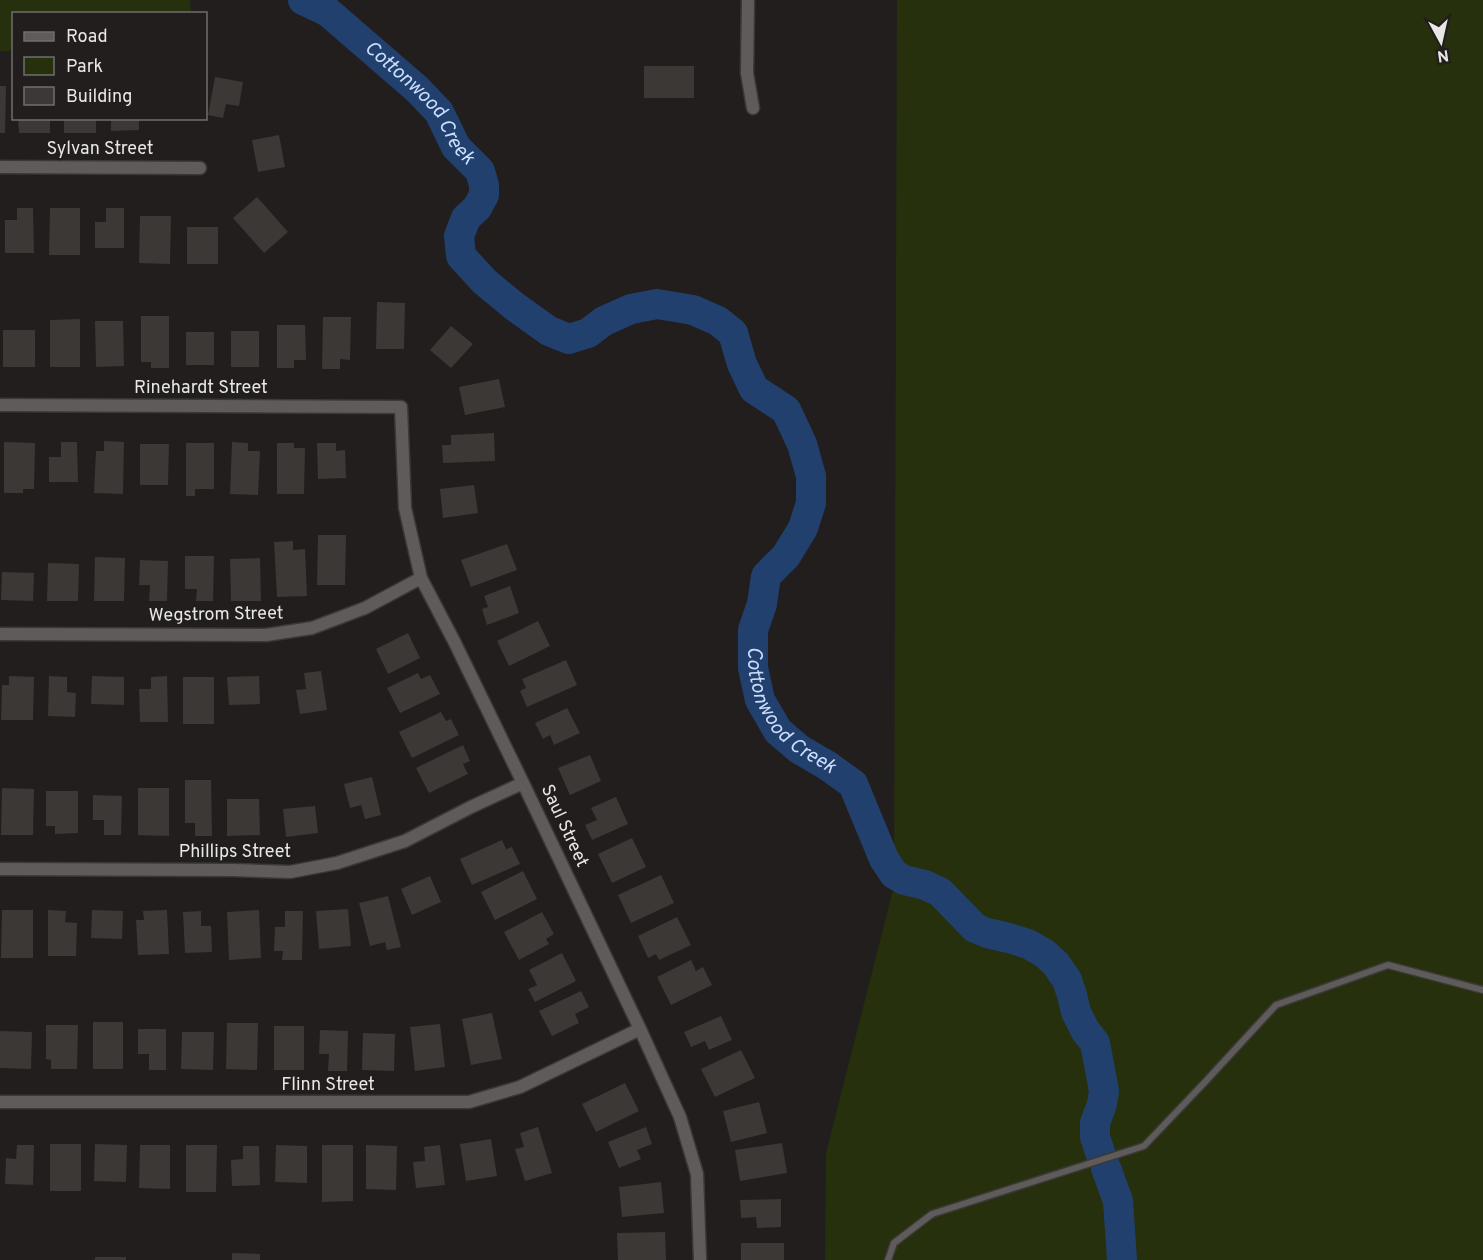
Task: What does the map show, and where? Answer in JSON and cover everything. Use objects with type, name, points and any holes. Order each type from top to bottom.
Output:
[{"type":"street","points":[[748,0],[747,73],[753,108]]},
{"type":"street","name":"Sylvan Street","points":[[0,167],[200,168]]},
{"type":"street","name":"Rinehardt Street","points":[[0,405],[401,407]]},
{"type":"street","name":"Saul Street","points":[[401,407],[405,508],[421,578],[454,640],[523,783],[680,1117],[698,1174],[700,1260]]},
{"type":"street","name":"Wegstrom Street","points":[[0,634],[244,635],[277,633],[312,628],[365,608],[421,578]]},
{"type":"street","name":"Phillips Street","points":[[0,869],[290,872],[337,864],[405,841],[523,783]]},
{"type":"street","name":"Flinn Street","points":[[0,1102],[469,1102],[520,1087],[640,1029]]},
{"type":"lane","points":[[888,1260],[894,1243],[932,1215],[1144,1146],[1276,1005],[1388,965],[1483,990]]},
{"type":"green space","points":[[0,0],[190,0],[191,12],[12,12],[12,51],[0,51]]},
{"type":"green space","points":[[897,0],[1483,0],[1483,1260],[825,1260],[826,1153],[894,886]]},
{"type":"building","points":[[644,66],[694,66],[694,98],[644,98]]},
{"type":"building","points":[[215,77],[243,82],[239,106],[226,104],[223,118],[208,115]]},
{"type":"building","points":[[0,86],[6,86],[5,133],[0,133]]},
{"type":"building","points":[[18,120],[50,120],[50,133],[19,133]]},
{"type":"building","points":[[64,120],[96,120],[96,133],[64,133]]},
{"type":"building","points":[[111,120],[139,120],[139,130],[111,131]]},
{"type":"building","points":[[279,135],[285,167],[258,172],[252,140]]},
{"type":"building","points":[[257,197],[288,232],[264,253],[233,218]]},
{"type":"building","points":[[17,208],[33,208],[34,253],[5,253],[5,220],[17,220]]},
{"type":"building","points":[[50,208],[80,208],[80,255],[49,255]]},
{"type":"building","points":[[106,208],[124,208],[124,248],[95,248],[95,222],[106,222]]},
{"type":"building","points":[[140,216],[171,216],[170,264],[139,263]]},
{"type":"building","points":[[187,227],[218,227],[218,264],[187,264]]},
{"type":"building","points":[[377,302],[405,303],[404,349],[376,349]]},
{"type":"building","points":[[141,316],[169,316],[169,368],[151,368],[151,362],[141,362]]},
{"type":"building","points":[[323,317],[351,317],[350,360],[340,359],[340,369],[322,369]]},
{"type":"building","points":[[80,319],[80,367],[50,367],[50,320]]},
{"type":"building","points":[[95,321],[123,321],[124,366],[96,367]]},
{"type":"building","points":[[277,325],[305,325],[306,360],[294,360],[294,368],[277,368]]},
{"type":"building","points":[[451,326],[473,344],[451,368],[430,350]]},
{"type":"building","points":[[3,330],[35,330],[35,367],[3,367]]},
{"type":"building","points":[[231,331],[259,331],[259,367],[231,367]]},
{"type":"building","points":[[186,332],[214,332],[214,365],[186,365]]},
{"type":"building","points":[[499,379],[505,407],[465,415],[459,387]]},
{"type":"building","points":[[494,433],[495,461],[443,463],[442,445],[451,445],[451,435]]},
{"type":"building","points":[[104,441],[124,442],[123,494],[94,493],[96,451],[104,451]]},
{"type":"building","points":[[4,442],[35,443],[34,489],[23,489],[23,493],[4,493]]},
{"type":"building","points":[[61,442],[77,442],[78,482],[49,482],[49,457],[61,457]]},
{"type":"building","points":[[232,442],[248,443],[248,451],[260,451],[258,495],[230,494]]},
{"type":"building","points":[[186,443],[214,443],[214,489],[195,489],[195,496],[186,496]]},
{"type":"building","points":[[277,443],[294,443],[294,448],[305,448],[304,494],[277,494]]},
{"type":"building","points":[[317,443],[336,443],[336,451],[345,450],[346,478],[318,479]]},
{"type":"building","points":[[140,444],[169,444],[168,485],[140,485]]},
{"type":"building","points":[[474,485],[478,513],[443,518],[440,489]]},
{"type":"building","points":[[318,535],[346,535],[345,585],[317,585]]},
{"type":"building","points":[[293,541],[293,550],[305,549],[307,596],[277,597],[274,542]]},
{"type":"building","points":[[507,544],[517,570],[471,587],[461,560]]},
{"type":"building","points":[[185,556],[214,556],[213,601],[196,601],[197,589],[185,589]]},
{"type":"building","points":[[95,557],[125,558],[124,601],[94,601]]},
{"type":"building","points":[[260,558],[261,601],[231,601],[230,559]]},
{"type":"building","points":[[140,560],[168,561],[167,601],[149,601],[150,585],[139,585]]},
{"type":"building","points":[[48,563],[79,564],[78,601],[47,601]]},
{"type":"building","points":[[2,572],[34,573],[33,601],[1,600]]},
{"type":"building","points":[[510,586],[519,613],[487,625],[482,609],[488,607],[484,596]]},
{"type":"building","points":[[538,621],[550,646],[509,666],[497,641]]},
{"type":"building","points":[[408,633],[420,658],[388,674],[376,649]]},
{"type":"building","points":[[566,660],[577,685],[527,707],[520,691],[526,688],[522,679]]},
{"type":"building","points":[[321,671],[327,710],[300,714],[296,690],[306,689],[304,673]]},
{"type":"building","points":[[418,673],[421,679],[430,675],[440,694],[400,713],[387,688]]},
{"type":"building","points":[[9,676],[34,677],[33,720],[1,720],[2,685],[9,685]]},
{"type":"building","points":[[49,676],[67,677],[67,692],[76,693],[75,717],[48,716]]},
{"type":"building","points":[[92,676],[124,677],[124,705],[91,704]]},
{"type":"building","points":[[167,676],[168,722],[140,722],[139,689],[151,689],[151,677]]},
{"type":"building","points":[[259,676],[260,704],[229,705],[227,677]]},
{"type":"building","points":[[183,677],[214,677],[214,724],[183,724]]},
{"type":"building","points":[[567,708],[580,733],[554,745],[550,735],[543,739],[535,723]]},
{"type":"building","points":[[441,712],[446,721],[451,719],[459,735],[412,758],[399,732]]},
{"type":"building","points":[[463,745],[470,761],[463,764],[468,774],[429,793],[416,768]]},
{"type":"building","points":[[590,755],[601,781],[570,795],[558,768]]},
{"type":"building","points":[[372,777],[381,815],[365,819],[361,805],[350,808],[344,784]]},
{"type":"building","points":[[185,780],[211,780],[212,836],[195,836],[195,823],[185,823]]},
{"type":"building","points":[[2,788],[34,789],[33,835],[1,835]]},
{"type":"building","points":[[138,788],[169,788],[169,836],[138,835]]},
{"type":"building","points":[[46,791],[78,791],[78,833],[55,834],[55,826],[46,826]]},
{"type":"building","points":[[93,795],[122,796],[121,835],[104,835],[104,820],[93,820]]},
{"type":"building","points":[[616,797],[628,824],[592,840],[585,825],[597,820],[591,808]]},
{"type":"building","points":[[227,799],[259,799],[260,835],[227,836]]},
{"type":"building","points":[[315,806],[318,833],[286,837],[283,809]]},
{"type":"building","points":[[632,838],[646,867],[612,883],[598,854]]},
{"type":"building","points":[[502,840],[506,849],[512,847],[520,864],[472,885],[460,859]]},
{"type":"building","points":[[523,871],[537,899],[495,920],[481,892]]},
{"type":"building","points":[[661,875],[674,903],[631,923],[618,895]]},
{"type":"building","points":[[430,876],[441,902],[412,915],[401,889]]},
{"type":"building","points":[[388,896],[401,947],[387,950],[385,942],[370,946],[359,903]]},
{"type":"building","points":[[348,909],[351,946],[319,949],[316,911]]},
{"type":"building","points":[[2,910],[33,910],[33,958],[1,958]]},
{"type":"building","points":[[48,910],[66,911],[65,922],[77,923],[76,956],[48,956]]},
{"type":"building","points":[[92,910],[123,911],[122,939],[91,938]]},
{"type":"building","points":[[167,910],[169,954],[138,955],[136,920],[144,920],[143,911]]},
{"type":"building","points":[[259,910],[261,958],[229,960],[227,912]]},
{"type":"building","points":[[201,911],[201,926],[211,926],[212,952],[185,953],[183,912]]},
{"type":"building","points":[[285,911],[303,911],[302,960],[282,960],[283,951],[274,951],[275,927],[285,927]]},
{"type":"building","points":[[542,912],[554,934],[546,939],[549,944],[519,960],[504,932]]},
{"type":"building","points":[[677,917],[691,945],[659,960],[656,954],[648,958],[638,936]]},
{"type":"building","points":[[562,953],[576,981],[535,1002],[528,989],[537,985],[529,970]]},
{"type":"building","points":[[691,960],[696,971],[703,967],[712,985],[671,1005],[657,977]]},
{"type":"building","points":[[581,991],[589,1007],[575,1014],[579,1023],[552,1036],[539,1011]]},
{"type":"building","points":[[492,1013],[502,1059],[471,1065],[462,1019]]},
{"type":"building","points":[[721,1016],[732,1040],[709,1050],[705,1041],[691,1047],[684,1032]]},
{"type":"building","points":[[93,1022],[123,1022],[123,1069],[93,1069]]},
{"type":"building","points":[[227,1023],[258,1023],[257,1070],[226,1069]]},
{"type":"building","points":[[440,1024],[445,1067],[415,1071],[410,1027]]},
{"type":"building","points":[[46,1025],[78,1025],[77,1069],[51,1069],[51,1060],[46,1059]]},
{"type":"building","points":[[274,1026],[304,1026],[304,1070],[274,1070]]},
{"type":"building","points":[[138,1029],[166,1029],[166,1070],[149,1070],[149,1054],[138,1054]]},
{"type":"building","points":[[320,1030],[348,1031],[347,1071],[328,1071],[329,1054],[319,1054]]},
{"type":"building","points":[[0,1031],[32,1032],[31,1069],[0,1068]]},
{"type":"building","points":[[182,1032],[214,1032],[213,1070],[181,1069]]},
{"type":"building","points":[[363,1033],[395,1034],[394,1071],[362,1070]]},
{"type":"building","points":[[741,1050],[755,1078],[715,1097],[701,1069]]},
{"type":"building","points":[[625,1083],[639,1111],[596,1132],[582,1104]]},
{"type":"building","points":[[759,1102],[767,1133],[731,1142],[723,1111]]},
{"type":"building","points":[[538,1127],[552,1173],[525,1181],[515,1149],[524,1147],[520,1133]]},
{"type":"building","points":[[646,1127],[652,1144],[637,1150],[641,1159],[619,1168],[608,1142]]},
{"type":"building","points":[[491,1139],[497,1176],[466,1181],[460,1144]]},
{"type":"building","points":[[782,1143],[787,1173],[740,1181],[735,1150]]},
{"type":"building","points":[[50,1144],[81,1144],[81,1191],[50,1191]]},
{"type":"building","points":[[95,1144],[127,1145],[126,1182],[94,1181]]},
{"type":"building","points":[[17,1145],[34,1145],[33,1185],[5,1184],[6,1158],[16,1159]]},
{"type":"building","points":[[140,1145],[170,1145],[170,1189],[139,1188]]},
{"type":"building","points":[[186,1145],[217,1145],[216,1192],[186,1192]]},
{"type":"building","points":[[276,1145],[307,1146],[307,1183],[275,1182]]},
{"type":"building","points":[[322,1145],[353,1145],[353,1201],[322,1202]]},
{"type":"building","points":[[366,1145],[397,1146],[396,1190],[366,1189]]},
{"type":"building","points":[[440,1145],[445,1185],[416,1188],[413,1162],[425,1161],[424,1147]]},
{"type":"building","points":[[243,1146],[259,1146],[260,1185],[232,1186],[231,1160],[243,1159]]},
{"type":"building","points":[[661,1182],[664,1213],[622,1217],[619,1187]]},
{"type":"building","points":[[781,1199],[781,1227],[757,1228],[756,1217],[741,1218],[740,1200]]},
{"type":"building","points":[[665,1232],[666,1260],[618,1260],[617,1233]]},
{"type":"building","points":[[741,1243],[784,1243],[784,1260],[741,1260]]},
{"type":"building","points":[[232,1253],[260,1254],[260,1260],[232,1260]]},
{"type":"building","points":[[95,1257],[126,1257],[126,1260],[95,1260]]},
{"type":"waterway","name":"Cottonwood Creek","points":[[303,0],[328,12],[417,89],[439,112],[456,147],[480,171],[484,195],[477,208],[466,218],[459,236],[461,256],[485,282],[514,306],[549,331],[569,339],[588,333],[604,321],[631,309],[657,304],[693,310],[718,321],[733,333],[742,364],[754,389],[786,410],[802,444],[811,476],[811,503],[803,528],[786,556],[766,576],[762,604],[753,630],[753,668],[760,700],[778,731],[799,749],[853,784],[884,859],[894,874],[904,880],[925,885],[940,892],[975,928],[1028,944],[1044,953],[1056,964],[1067,980],[1076,1012],[1095,1043],[1104,1091],[1095,1123],[1095,1137],[1100,1152]]},
{"type":"waterway","name":"Cottonwood Creek","points":[[1106,1168],[1118,1201],[1122,1260]]}]
